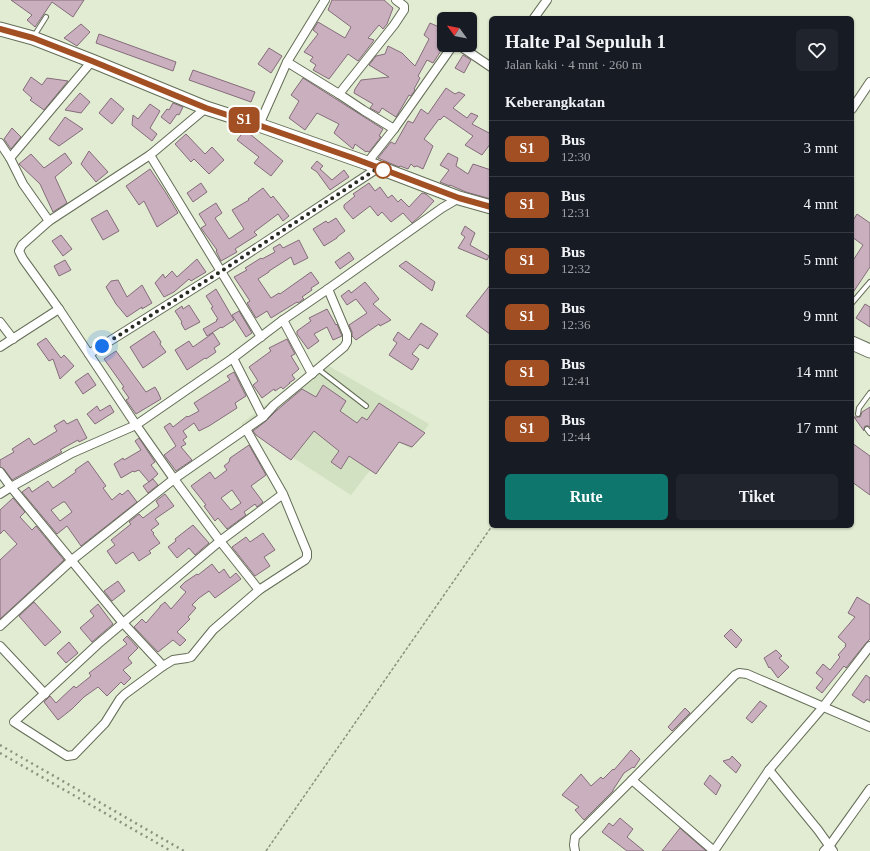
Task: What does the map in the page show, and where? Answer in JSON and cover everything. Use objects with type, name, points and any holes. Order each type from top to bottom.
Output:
[{"type":"main road","points":[[0,29],[33,38],[206,108],[373,165],[459,198],[489,206]]},
{"type":"main road","points":[[854,344],[870,350]]},
{"type":"street","points":[[258,125],[287,62],[324,0]]},
{"type":"street","points":[[339,94],[394,25],[404,10],[404,6],[396,0]]},
{"type":"street","points":[[535,16],[547,0]]},
{"type":"street","points":[[89,354],[220,272],[373,165],[394,129],[451,48],[455,45],[460,46],[489,64]]},
{"type":"street","points":[[10,158],[92,61]]},
{"type":"street","points":[[287,62],[394,129]]},
{"type":"street","points":[[854,105],[870,82]]},
{"type":"street","points":[[206,108],[150,155],[49,222],[22,245],[19,251],[174,479],[259,590]]},
{"type":"street","points":[[0,143],[24,184],[49,222]]},
{"type":"street","points":[[150,155],[261,338]]},
{"type":"street","points":[[0,494],[72,453],[136,425],[233,358],[283,320],[442,208],[459,198]]},
{"type":"street","points":[[0,626],[72,560],[174,479],[263,417],[280,400],[341,350],[347,342],[345,328],[328,289]]},
{"type":"street","points":[[0,347],[59,309]]},
{"type":"street","points":[[283,320],[315,371]]},
{"type":"street","points":[[0,322],[12,339]]},
{"type":"street","points":[[233,358],[263,417]]},
{"type":"street","points":[[246,430],[283,494],[307,552],[307,557],[305,560],[259,590],[213,630],[191,657],[173,660],[125,694],[120,699],[105,723],[74,755],[67,756],[14,722],[98,644],[220,541],[283,494]]},
{"type":"street","points":[[0,472],[123,623],[163,666]]},
{"type":"street","points":[[0,646],[44,694]]},
{"type":"street","points":[[632,780],[714,851],[769,770],[823,707],[870,646]]},
{"type":"street","points":[[575,851],[574,837],[735,675],[739,673],[747,674],[870,727]]},
{"type":"street","points":[[769,770],[818,830],[829,849],[870,789]]},
{"type":"lane","points":[[33,38],[46,17]]},
{"type":"lane","points":[[854,301],[870,282]]},
{"type":"lane","points":[[315,371],[366,406]]},
{"type":"lane","points":[[858,414],[859,408],[870,393]]},
{"type":"path","points":[[266,851],[491,528]]},
{"type":"shaded area","points":[[322,362],[429,424],[411,449],[394,439],[351,495],[241,424]]},
{"type":"building","points":[[11,0],[84,0],[73,17],[52,2],[35,27],[27,20],[32,15]]},
{"type":"building","points":[[332,0],[384,0],[393,8],[387,24],[383,29],[379,25],[368,38],[374,40],[358,61],[348,54],[329,79],[313,70],[316,65],[310,61],[313,57],[304,52],[318,34],[313,30],[318,22],[345,38],[351,27],[328,10]]},
{"type":"building","points":[[430,23],[437,26],[437,52],[440,52],[433,63],[427,60],[418,76],[420,78],[414,89],[415,90],[411,96],[409,95],[396,117],[382,108],[379,113],[370,108],[373,104],[354,93],[361,80],[389,77],[369,65],[376,56],[385,54],[388,46],[402,53],[415,66],[429,39],[424,35]]},
{"type":"building","points":[[81,24],[90,32],[77,46],[64,38]]},
{"type":"building","points":[[99,34],[176,62],[173,71],[96,43]]},
{"type":"building","points":[[269,48],[282,56],[271,73],[258,64]]},
{"type":"building","points":[[463,55],[471,60],[464,73],[455,68]]},
{"type":"building","points":[[193,70],[255,92],[251,102],[189,80]]},
{"type":"building","points":[[31,77],[42,85],[47,78],[68,81],[44,110],[30,100],[32,98],[23,90]]},
{"type":"building","points":[[303,78],[383,129],[379,136],[381,137],[369,152],[366,152],[355,144],[353,149],[334,133],[339,124],[317,113],[305,130],[289,118],[299,101],[291,95]]},
{"type":"building","points":[[446,88],[455,94],[459,92],[465,95],[453,108],[467,118],[471,113],[478,116],[472,124],[489,133],[489,146],[482,155],[465,145],[473,136],[444,116],[440,120],[439,119],[424,139],[433,146],[423,169],[417,166],[414,167],[411,164],[408,169],[399,167],[378,158],[391,142],[395,144],[408,121],[413,123],[421,109],[428,114]]},
{"type":"building","points":[[80,93],[90,102],[81,113],[65,110]]},
{"type":"building","points":[[111,98],[124,109],[112,124],[99,113]]},
{"type":"building","points":[[173,103],[183,107],[179,115],[177,114],[170,124],[161,117],[167,109],[169,110]]},
{"type":"building","points":[[150,104],[160,111],[150,128],[157,134],[152,141],[132,125],[133,115],[138,119]]},
{"type":"building","points":[[65,117],[83,129],[59,146],[49,139]]},
{"type":"building","points":[[12,128],[21,137],[11,149],[4,139]]},
{"type":"building","points":[[245,130],[283,161],[271,176],[254,163],[259,157],[237,140]]},
{"type":"building","points":[[186,134],[205,154],[212,147],[224,160],[209,174],[194,159],[191,162],[175,144]]},
{"type":"building","points":[[89,151],[108,172],[96,182],[81,164]]},
{"type":"building","points":[[65,153],[72,163],[55,177],[67,203],[53,212],[40,184],[19,164],[31,154],[44,168]]},
{"type":"building","points":[[448,153],[458,158],[456,166],[468,174],[473,164],[489,169],[489,198],[466,192],[440,182],[449,170],[440,165]]},
{"type":"building","points":[[317,161],[323,166],[320,169],[332,180],[344,170],[349,177],[330,190],[317,172],[311,168]]},
{"type":"building","points":[[150,169],[178,213],[157,227],[144,201],[139,205],[126,186]]},
{"type":"building","points":[[201,183],[207,192],[193,202],[187,193]]},
{"type":"building","points":[[369,183],[375,191],[380,187],[388,198],[392,195],[398,202],[401,199],[409,207],[422,193],[426,194],[434,201],[412,223],[403,213],[391,222],[382,212],[378,216],[370,206],[353,219],[344,208],[344,205],[355,196],[353,194]]},
{"type":"building","points":[[263,188],[271,198],[273,196],[289,216],[283,221],[278,214],[254,232],[257,235],[235,249],[237,252],[221,261],[216,251],[217,250],[201,228],[206,225],[199,214],[216,203],[222,213],[215,218],[229,239],[244,229],[232,210],[249,200],[248,199]]},
{"type":"building","points":[[107,210],[119,231],[103,240],[91,219]]},
{"type":"building","points":[[857,214],[870,223],[870,267],[854,291],[854,259],[863,245],[854,238],[854,219]]},
{"type":"building","points":[[336,218],[345,231],[324,246],[313,229],[326,221],[328,223]]},
{"type":"building","points":[[465,226],[475,233],[470,245],[489,256],[487,260],[458,248],[465,237],[461,234]]},
{"type":"building","points":[[61,235],[72,249],[63,256],[52,241]]},
{"type":"building","points":[[299,240],[308,258],[294,265],[291,257],[258,279],[271,298],[279,293],[280,294],[311,272],[319,283],[311,288],[312,290],[302,297],[304,299],[271,318],[267,311],[256,318],[247,303],[250,301],[234,277],[247,270],[245,268],[261,258],[262,259],[275,252],[273,248],[280,244],[283,248]]},
{"type":"building","points":[[349,252],[354,259],[340,269],[335,262]]},
{"type":"building","points":[[197,259],[206,272],[191,281],[189,279],[174,292],[164,297],[155,283],[163,274],[165,278],[172,271],[177,277]]},
{"type":"building","points":[[65,260],[71,270],[59,276],[54,266]]},
{"type":"building","points":[[406,261],[435,282],[432,291],[399,266]]},
{"type":"building","points":[[118,280],[127,297],[142,285],[152,303],[142,309],[142,307],[127,317],[116,304],[106,287],[111,281]]},
{"type":"building","points":[[365,282],[379,299],[373,304],[391,320],[380,326],[379,324],[356,340],[352,336],[349,325],[367,313],[356,299],[347,305],[341,296],[349,290],[351,293]]},
{"type":"building","points":[[489,287],[489,333],[466,316]]},
{"type":"building","points":[[216,289],[234,320],[207,336],[203,329],[218,319],[206,296]]},
{"type":"building","points":[[865,304],[870,307],[870,327],[856,318]]},
{"type":"building","points":[[189,305],[200,322],[185,330],[175,311],[182,306],[183,309]]},
{"type":"building","points":[[327,309],[336,325],[337,324],[342,336],[333,340],[327,327],[314,334],[319,341],[308,349],[297,334],[297,331],[311,321],[309,318]]},
{"type":"building","points":[[239,311],[252,333],[246,337],[232,315]]},
{"type":"building","points":[[421,323],[438,334],[428,349],[420,344],[412,354],[419,359],[412,370],[389,355],[397,343],[393,340],[398,332],[409,340]]},
{"type":"building","points":[[154,331],[161,342],[160,344],[166,352],[143,368],[130,347]]},
{"type":"building","points":[[213,333],[220,344],[214,348],[216,352],[187,370],[175,350],[189,341],[193,347]]},
{"type":"building","points":[[46,338],[61,358],[64,355],[74,366],[60,379],[53,359],[49,361],[37,344]]},
{"type":"building","points":[[287,339],[295,354],[291,356],[299,369],[292,375],[295,379],[283,389],[281,387],[275,391],[274,389],[262,398],[253,385],[258,381],[249,367],[271,351],[269,348]]},
{"type":"building","points":[[116,351],[146,392],[155,387],[161,399],[136,414],[126,400],[129,398],[122,388],[124,387],[104,359]]},
{"type":"building","points":[[234,372],[246,396],[235,403],[237,408],[209,426],[199,431],[194,423],[183,431],[187,437],[183,440],[186,444],[181,447],[192,460],[176,471],[164,455],[176,446],[164,427],[170,423],[173,427],[187,416],[188,417],[199,411],[194,403],[230,380],[227,376]]},
{"type":"building","points":[[88,373],[96,385],[83,394],[75,382]]},
{"type":"building","points":[[323,385],[346,401],[340,411],[357,423],[362,417],[367,420],[379,403],[425,433],[412,447],[399,442],[376,474],[349,456],[341,469],[331,462],[339,451],[314,431],[291,460],[256,435],[253,431],[302,389],[316,397]]},
{"type":"building","points":[[110,405],[114,412],[95,424],[87,414],[97,406],[100,411]]},
{"type":"building","points":[[870,407],[870,427],[865,426],[864,431],[854,417],[860,417],[862,412]]},
{"type":"building","points":[[77,419],[87,438],[79,442],[78,440],[60,450],[62,452],[12,480],[4,469],[0,467],[0,460],[14,452],[12,449],[29,438],[34,445],[57,431],[54,426],[64,420],[67,424]]},
{"type":"building","points":[[139,438],[155,462],[151,465],[158,474],[149,482],[139,470],[133,471],[121,478],[114,464],[141,450],[135,441]]},
{"type":"building","points":[[854,444],[870,456],[870,495],[854,483]]},
{"type":"building","points":[[249,445],[266,475],[251,486],[263,502],[257,507],[255,504],[244,512],[246,515],[227,529],[218,518],[215,521],[204,506],[206,505],[191,486],[210,472],[215,479],[227,470],[224,466],[229,462],[230,458]],"holes":[[[232,490],[241,503],[231,510],[221,498]]]},
{"type":"building","points":[[88,461],[106,486],[103,488],[112,500],[120,493],[122,495],[128,490],[137,502],[81,546],[67,526],[57,534],[22,492],[29,487],[32,492],[48,481],[53,488],[76,472],[75,470]],"holes":[[[65,502],[72,512],[60,521],[51,510]]]},
{"type":"building","points":[[153,479],[158,485],[148,493],[143,486]]},
{"type":"building","points":[[165,494],[174,506],[155,519],[159,524],[151,530],[160,543],[149,551],[151,553],[139,561],[133,552],[116,564],[107,551],[115,545],[111,540],[131,524],[129,522],[139,514],[143,518],[159,506],[156,501]]},
{"type":"building","points":[[13,498],[25,512],[20,517],[32,530],[36,526],[64,560],[0,619],[0,560],[17,544],[4,530],[0,534],[0,510]]},
{"type":"building","points":[[193,525],[209,543],[195,555],[189,548],[177,558],[168,547],[176,541],[175,539]]},
{"type":"building","points":[[263,533],[275,550],[264,557],[270,566],[255,576],[232,547],[246,537],[250,542]]},
{"type":"building","points":[[212,564],[219,573],[224,569],[230,578],[236,573],[241,579],[215,598],[209,591],[199,598],[192,605],[196,608],[188,617],[190,619],[177,632],[186,640],[180,646],[173,640],[158,652],[134,627],[142,619],[146,623],[165,602],[171,609],[186,592],[180,587]]},
{"type":"building","points":[[118,581],[125,591],[112,601],[104,591]]},
{"type":"building","points":[[857,597],[870,605],[870,639],[846,668],[844,666],[822,693],[816,688],[823,679],[816,673],[823,664],[830,670],[840,657],[838,655],[846,646],[846,644],[838,637],[855,617],[848,613]]},
{"type":"building","points":[[34,602],[61,632],[45,646],[19,616]]},
{"type":"building","points":[[98,604],[113,624],[92,642],[80,628],[94,616],[90,611]]},
{"type":"building","points":[[731,629],[742,640],[736,648],[724,636]]},
{"type":"building","points":[[127,636],[138,648],[128,658],[132,663],[123,670],[131,678],[124,685],[121,682],[107,696],[98,687],[58,720],[44,702],[50,696],[56,703],[74,686],[76,688],[91,676],[89,673],[127,644],[123,640]]},
{"type":"building","points":[[69,642],[78,653],[66,663],[57,653]]},
{"type":"building","points":[[776,650],[782,656],[779,658],[789,667],[778,678],[770,667],[769,668],[764,658]]},
{"type":"building","points":[[866,675],[870,678],[870,701],[867,699],[864,703],[852,695]]},
{"type":"building","points":[[760,701],[767,706],[752,723],[746,718]]},
{"type":"building","points":[[685,708],[690,713],[672,731],[668,727]]},
{"type":"building","points":[[631,750],[640,759],[634,768],[633,767],[624,773],[613,791],[584,820],[575,810],[579,807],[562,795],[581,774],[591,786],[601,777],[603,779],[613,769],[614,770]]},
{"type":"building","points":[[732,756],[741,765],[736,773],[723,761],[730,759]]},
{"type":"building","points":[[710,775],[721,785],[716,795],[704,784]]},
{"type":"building","points":[[620,818],[633,829],[627,837],[644,851],[627,851],[602,832],[609,823],[613,826]]},
{"type":"building","points":[[680,828],[706,851],[662,851]]},
{"type":"railway","points":[[0,745],[184,851]]},
{"type":"railway","points":[[0,753],[171,851]]},
{"type":"bus line","name":"S1","points":[[0,29],[33,38],[206,108],[353,158],[459,198],[489,206]]},
{"type":"route","points":[[102,346],[220,272],[378,168],[383,170]]}]
